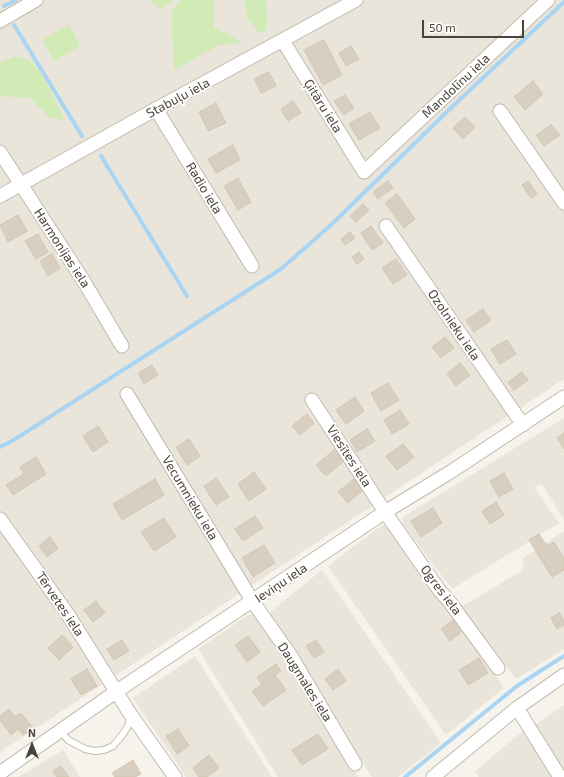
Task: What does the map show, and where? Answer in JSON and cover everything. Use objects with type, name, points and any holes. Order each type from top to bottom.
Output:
[{"type":"street","points":[[0,21],[36,0]]},
{"type":"street","name":"Stabuļu iela","points":[[0,196],[356,0]]},
{"type":"street","name":"Mandolīnu iela","points":[[364,172],[548,0]]},
{"type":"street","name":"Ģitāru iela","points":[[283,41],[364,172]]},
{"type":"street","name":"Radio iela","points":[[156,109],[252,266]]},
{"type":"street","points":[[500,111],[564,203]]},
{"type":"street","name":"Harmonijas iela","points":[[0,152],[87,286],[122,346]]},
{"type":"street","name":"Ozolnieku iela","points":[[386,226],[523,425]]},
{"type":"street","name":"Vecumnieku iela","points":[[127,394],[253,602]]},
{"type":"street","name":"Ieviņu iela","points":[[0,773],[117,691],[253,602],[385,512],[523,425],[564,397]]},
{"type":"street","name":"Viesītes iela","points":[[312,400],[385,512]]},
{"type":"street","name":"Ogres iela","points":[[385,512],[440,591],[449,600],[498,668]]},
{"type":"street","name":"Tērvetes iela","points":[[0,519],[67,613],[129,712],[175,777]]},
{"type":"street","name":"Daugmales iela","points":[[253,602],[291,656],[356,764]]},
{"type":"street","points":[[434,777],[517,708],[564,675]]},
{"type":"street","points":[[517,708],[560,777]]},
{"type":"lane","points":[[60,730],[68,740],[85,749],[95,751],[104,750],[113,746],[123,734],[130,719],[129,712]]},
{"type":"shaded area","points":[[0,0],[564,0],[564,379],[0,752]]},
{"type":"shaded area","points":[[564,418],[564,520],[542,484],[534,487],[559,523],[452,589],[403,525],[403,517]]},
{"type":"shaded area","points":[[382,525],[395,530],[504,688],[446,735],[328,566]]},
{"type":"shaded area","points":[[564,531],[564,649],[516,679],[461,607],[523,570],[523,558]]},
{"type":"shaded area","points":[[322,570],[441,743],[398,777],[372,777],[269,613]]},
{"type":"shaded area","points":[[248,615],[258,615],[358,777],[278,777],[198,649]]},
{"type":"shaded area","points":[[195,656],[272,777],[186,777],[133,698]]},
{"type":"shaded area","points":[[564,705],[564,772],[535,725]]},
{"type":"shaded area","points":[[524,730],[554,777],[479,777],[475,771]]},
{"type":"shaded area","points":[[63,750],[80,777],[18,777]]},
{"type":"green space","points":[[150,0],[173,0],[161,10]]},
{"type":"green space","points":[[181,0],[215,0],[214,27],[241,42],[217,46],[174,70],[171,11]]},
{"type":"green space","points":[[244,0],[266,0],[267,29],[260,34],[247,18]]},
{"type":"green space","points":[[69,25],[80,46],[54,61],[42,39]]},
{"type":"green space","points":[[16,56],[31,61],[43,76],[65,120],[50,118],[30,98],[0,96],[0,63]]},
{"type":"building","points":[[324,40],[342,75],[323,85],[304,50]]},
{"type":"building","points":[[351,46],[359,59],[346,66],[339,53]]},
{"type":"building","points":[[269,72],[276,86],[261,93],[254,79]]},
{"type":"building","points":[[533,81],[543,94],[525,110],[514,97]]},
{"type":"building","points":[[345,95],[354,108],[344,115],[334,101]]},
{"type":"building","points":[[293,101],[301,113],[288,121],[281,109]]},
{"type":"building","points":[[216,103],[226,123],[208,131],[199,112]]},
{"type":"building","points":[[370,112],[380,128],[359,140],[349,124]]},
{"type":"building","points":[[465,117],[475,127],[463,139],[453,128]]},
{"type":"building","points":[[551,125],[560,135],[544,146],[536,135]]},
{"type":"building","points":[[233,145],[240,160],[216,173],[208,159]]},
{"type":"building","points":[[238,178],[251,202],[238,210],[224,186]]},
{"type":"building","points":[[388,181],[393,188],[378,199],[373,192]]},
{"type":"building","points":[[528,181],[537,194],[531,198],[522,185]]},
{"type":"building","points":[[397,194],[415,219],[404,228],[385,203]]},
{"type":"building","points":[[363,204],[369,210],[356,222],[350,216]]},
{"type":"building","points":[[18,215],[27,231],[8,242],[0,225]]},
{"type":"building","points":[[371,226],[383,243],[372,250],[361,233]]},
{"type":"building","points":[[350,232],[355,238],[345,245],[341,239]]},
{"type":"building","points":[[38,234],[48,252],[36,259],[25,241]]},
{"type":"building","points":[[359,252],[364,259],[357,264],[352,257]]},
{"type":"building","points":[[52,254],[60,268],[48,276],[40,261]]},
{"type":"building","points":[[396,259],[407,275],[393,284],[382,268]]},
{"type":"building","points":[[483,309],[491,320],[474,332],[466,320]]},
{"type":"building","points":[[445,337],[454,348],[441,358],[432,347]]},
{"type":"building","points":[[507,340],[516,354],[500,364],[491,349]]},
{"type":"building","points":[[460,363],[470,375],[456,386],[447,374]]},
{"type":"building","points":[[152,365],[158,375],[144,384],[138,373]]},
{"type":"building","points":[[522,372],[528,380],[514,390],[508,382]]},
{"type":"building","points":[[388,383],[399,400],[381,411],[371,393]]},
{"type":"building","points":[[355,397],[364,411],[346,424],[336,410]]},
{"type":"building","points":[[400,410],[409,424],[392,434],[384,420]]},
{"type":"building","points":[[307,414],[314,423],[300,435],[292,426]]},
{"type":"building","points":[[98,426],[108,442],[93,452],[83,436]]},
{"type":"building","points":[[367,429],[375,441],[357,452],[350,440]]},
{"type":"building","points":[[564,433],[564,449],[557,438]]},
{"type":"building","points":[[189,439],[200,456],[187,465],[176,447]]},
{"type":"building","points":[[403,444],[414,457],[397,470],[386,456]]},
{"type":"building","points":[[334,450],[344,461],[326,476],[316,465]]},
{"type":"building","points":[[36,457],[46,474],[13,495],[6,485],[24,474],[20,467]]},
{"type":"building","points":[[254,472],[266,489],[249,501],[238,484]]},
{"type":"building","points":[[504,473],[513,489],[499,497],[490,481]]},
{"type":"building","points":[[216,478],[229,497],[216,505],[204,486]]},
{"type":"building","points":[[155,479],[164,495],[122,520],[113,504]]},
{"type":"building","points":[[354,479],[363,490],[348,503],[338,492]]},
{"type":"building","points":[[496,502],[504,515],[490,524],[482,511]]},
{"type":"building","points":[[433,508],[442,523],[421,537],[411,521]]},
{"type":"building","points":[[255,516],[263,528],[243,541],[235,529]]},
{"type":"building","points":[[164,518],[176,537],[154,551],[141,532]]},
{"type":"building","points":[[539,534],[547,546],[554,542],[564,558],[564,570],[552,577],[529,540]]},
{"type":"building","points":[[50,537],[58,548],[47,557],[39,546]]},
{"type":"building","points":[[264,545],[275,563],[253,577],[242,558]]},
{"type":"building","points":[[96,601],[105,613],[93,622],[84,610]]},
{"type":"building","points":[[559,613],[564,620],[564,625],[557,629],[551,618]]},
{"type":"building","points":[[453,620],[461,632],[450,641],[441,629]]},
{"type":"building","points":[[62,635],[73,647],[59,660],[48,648]]},
{"type":"building","points":[[248,636],[260,652],[247,662],[235,645]]},
{"type":"building","points":[[122,640],[129,651],[114,660],[107,649]]},
{"type":"building","points":[[316,640],[324,652],[314,658],[306,646]]},
{"type":"building","points":[[479,658],[488,673],[468,685],[459,670]]},
{"type":"building","points":[[276,664],[281,671],[275,675],[286,690],[263,706],[252,691],[262,685],[257,677]]},
{"type":"building","points":[[87,669],[97,686],[81,695],[71,679]]},
{"type":"building","points":[[338,669],[346,681],[333,690],[325,679]]},
{"type":"building","points":[[9,709],[15,717],[21,713],[33,728],[23,735],[18,729],[11,735],[0,720],[0,716]]},
{"type":"building","points":[[178,729],[189,746],[177,754],[166,736]]},
{"type":"building","points":[[318,734],[328,749],[302,765],[292,750]]},
{"type":"building","points":[[209,755],[219,768],[207,777],[199,777],[193,768]]},
{"type":"building","points":[[133,760],[141,774],[135,777],[115,777],[112,773]]},
{"type":"building","points":[[61,766],[69,777],[57,777],[53,771]]},
{"type":"waterway","points":[[4,6],[16,0]]},
{"type":"waterway","points":[[0,447],[12,441],[281,269],[332,224],[453,106],[564,2]]},
{"type":"waterway","points":[[14,25],[82,136]]},
{"type":"waterway","points":[[101,156],[187,296]]},
{"type":"waterway","points":[[405,777],[517,686],[564,656]]}]
